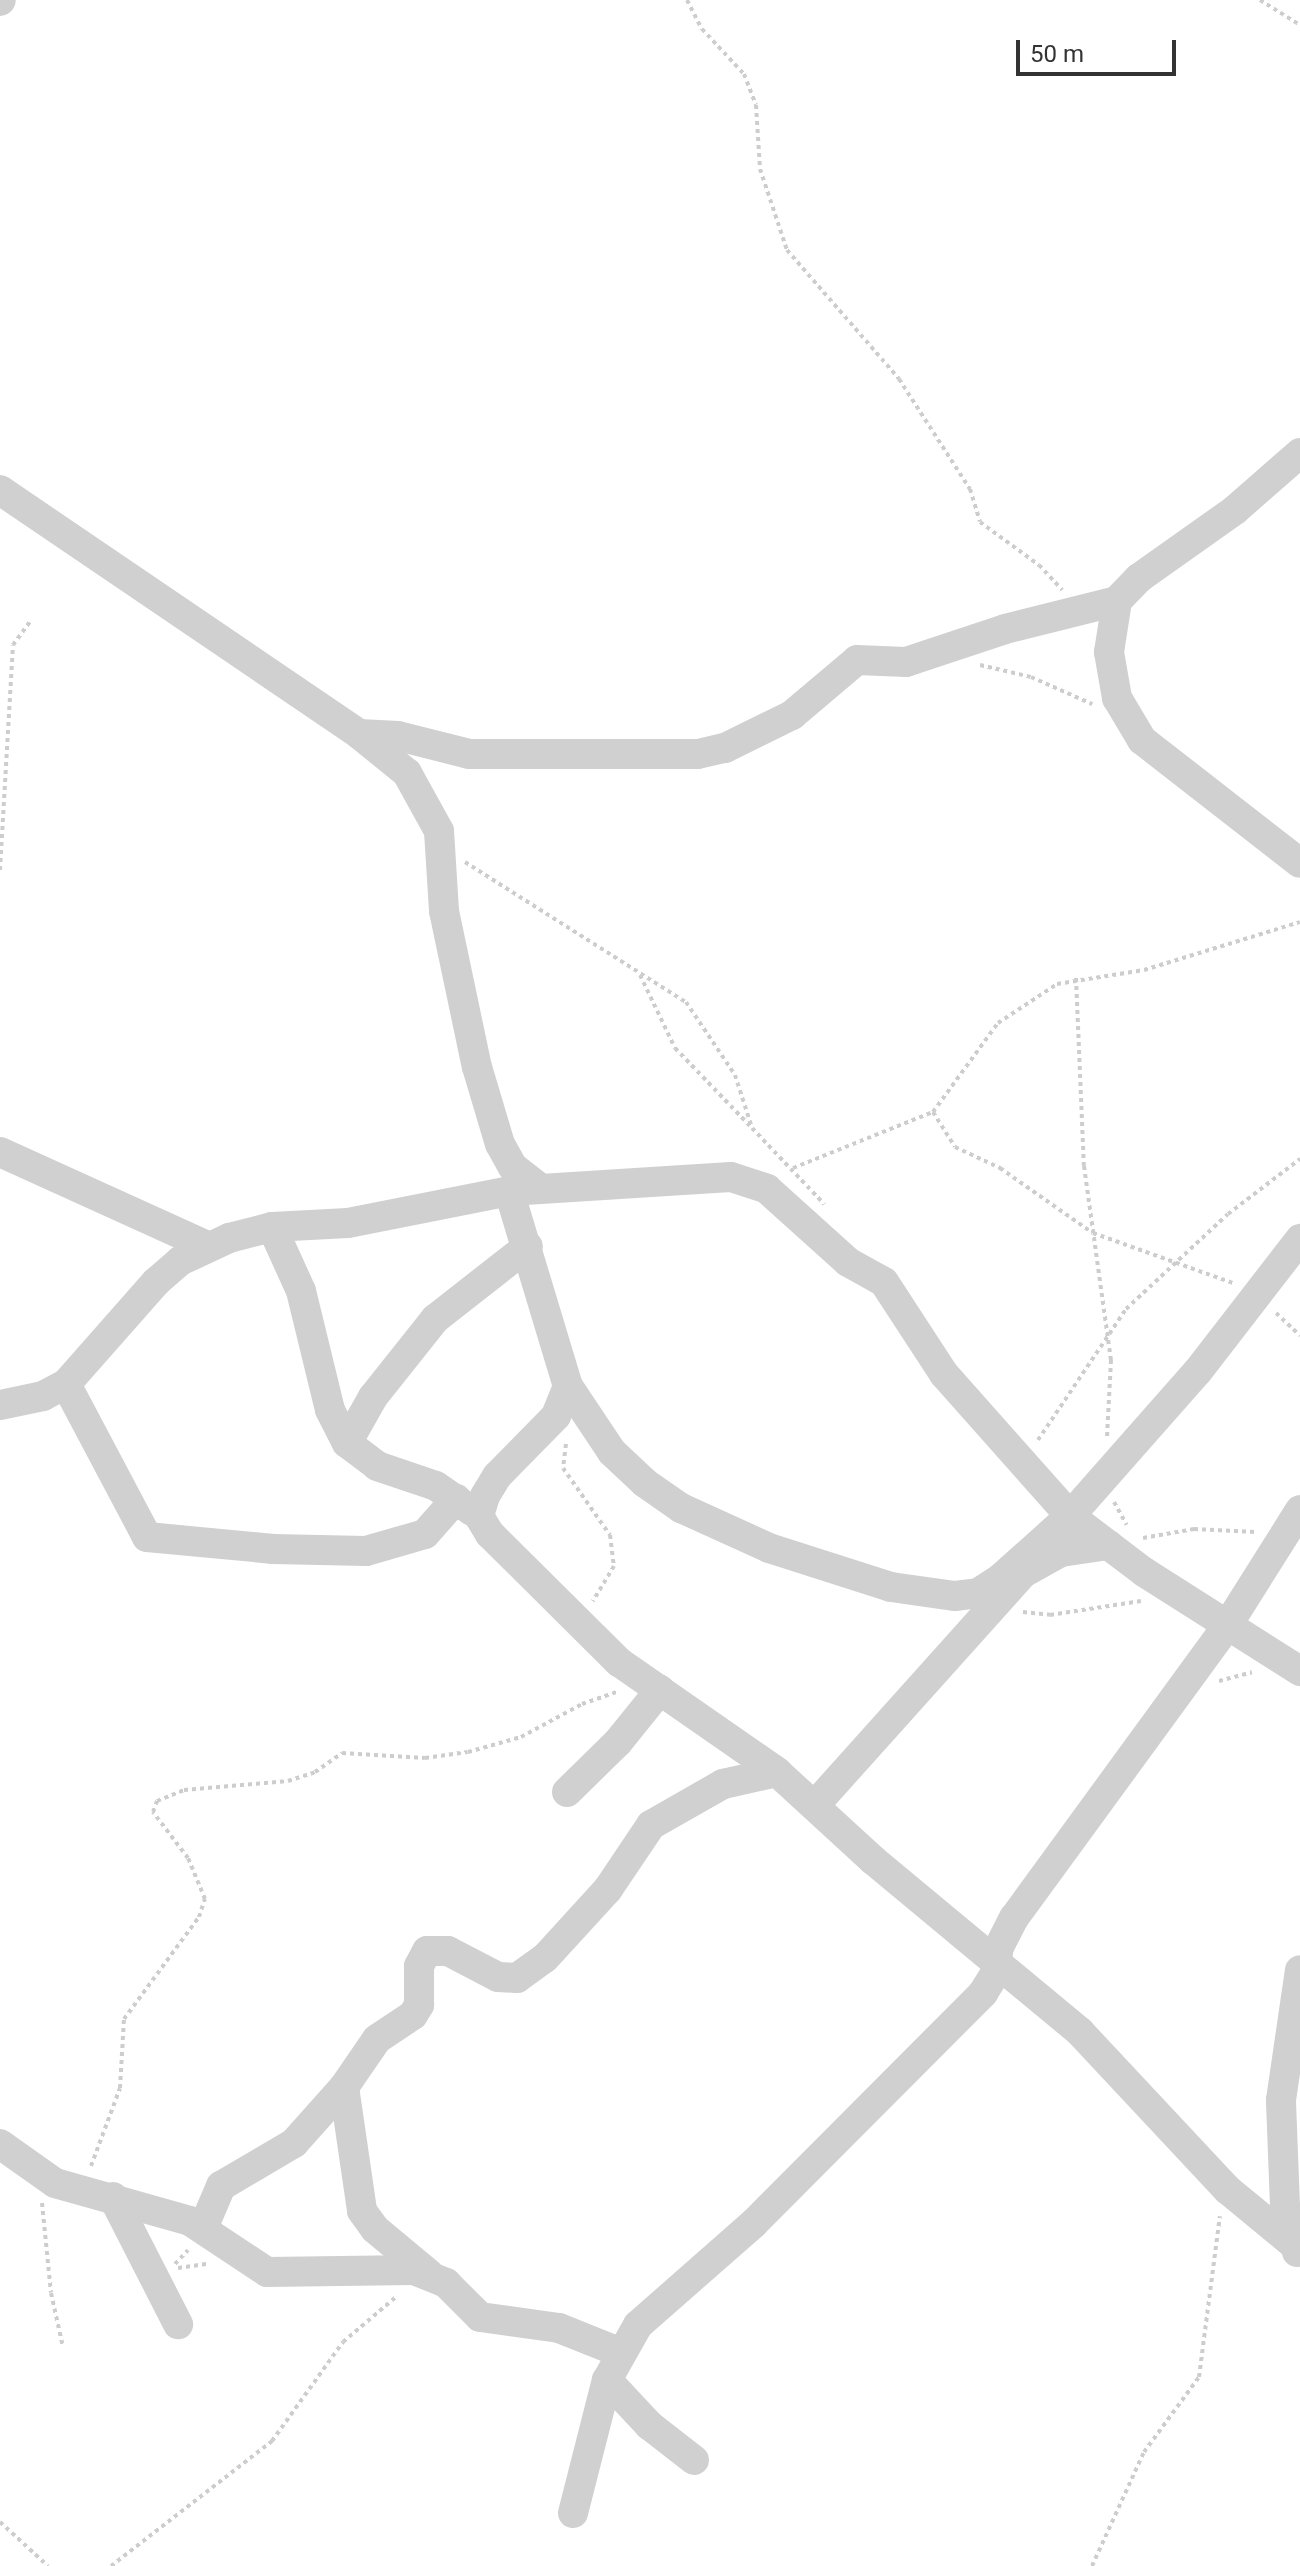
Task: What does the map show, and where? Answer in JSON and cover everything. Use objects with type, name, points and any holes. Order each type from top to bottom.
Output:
[{"type":"street","points":[[359,734],[398,736],[469,754],[698,754],[725,748],[792,715],[857,660],[906,662],[1005,629],[1072,615],[1117,601],[1139,578],[1235,510],[1300,453]]},
{"type":"street","points":[[0,490],[359,734],[407,773],[439,831],[444,911],[477,1067],[506,1157],[539,1187]]},
{"type":"street","points":[[1117,601],[1109,652],[1117,698],[1129,725],[1164,760],[1300,863]]},
{"type":"street","points":[[0,1152],[207,1246]]},
{"type":"street","points":[[0,1405],[43,1396],[66,1384],[156,1282],[207,1246],[272,1227],[348,1223],[539,1187],[701,1175],[731,1177],[767,1189],[848,1262],[894,1292],[925,1350],[1070,1516],[1119,1538],[1179,1594],[1293,1666]]},
{"type":"street","points":[[509,1191],[528,1246],[566,1394],[612,1452],[681,1508],[769,1548],[891,1587],[955,1596],[978,1593],[1070,1516],[1257,1295],[1300,1239]]},
{"type":"street","points":[[272,1227],[301,1291],[330,1410],[347,1443],[377,1466],[468,1508],[572,1620],[658,1692],[777,1772],[1124,2074],[1228,2190],[1296,2249]]},
{"type":"street","points":[[347,1443],[373,1397],[435,1319],[528,1246]]},
{"type":"street","points":[[66,1384],[147,1537],[273,1549],[366,1551],[425,1534],[468,1508],[566,1394]]},
{"type":"street","points":[[573,2513],[607,2380],[619,2352],[657,2306],[754,2223],[983,1993],[999,1963],[1001,1939],[1020,1908],[1227,1626],[1300,1510]]},
{"type":"street","points":[[815,1805],[994,1602],[1040,1562],[1061,1552],[1119,1538]]},
{"type":"street","points":[[567,1792],[618,1742],[658,1692]]},
{"type":"street","points":[[203,2228],[221,2186],[294,2143],[344,2087],[377,2039],[413,2015],[419,2005],[419,1966],[427,1951],[448,1951],[498,1977],[517,1978],[545,1958],[608,1889],[651,1825],[723,1784],[777,1772]]},
{"type":"street","points":[[1296,2249],[1281,2172],[1281,2100],[1300,1970]]},
{"type":"street","points":[[344,2087],[362,2211],[375,2229],[480,2317],[559,2328],[619,2352]]},
{"type":"street","points":[[0,2144],[40,2176],[99,2195],[170,2212],[203,2228],[267,2272],[303,2274],[386,2268],[433,2276]]},
{"type":"street","points":[[99,2195],[159,2282],[178,2324]]},
{"type":"street","points":[[607,2380],[631,2409],[694,2460]]},
{"type":"path","points":[[687,0],[702,29],[744,74],[756,105],[760,169],[787,250],[899,379],[970,489],[980,522],[1052,576],[1072,615]]},
{"type":"path","points":[[1260,0],[1300,25]]},
{"type":"path","points":[[0,870],[13,645],[30,622]]},
{"type":"path","points":[[973,664],[1031,677],[1095,705]]},
{"type":"path","points":[[439,846],[639,973],[695,1013],[735,1075],[752,1128]]},
{"type":"path","points":[[792,1169],[933,1112],[998,1023],[1037,995],[1076,978],[1144,970],[1300,922]]},
{"type":"path","points":[[639,973],[675,1048],[828,1210]]},
{"type":"path","points":[[1076,978],[1084,1166],[1108,1332],[1112,1384],[1106,1443]]},
{"type":"path","points":[[933,1112],[955,1147],[1000,1168],[1093,1233],[1180,1263],[1257,1295],[1300,1335]]},
{"type":"path","points":[[1023,1462],[1108,1332],[1228,1214],[1300,1159]]},
{"type":"path","points":[[566,1394],[570,1422],[563,1468],[598,1512],[610,1535],[614,1566],[596,1598],[572,1620]]},
{"type":"path","points":[[1101,1482],[1119,1538]]},
{"type":"path","points":[[1138,1536],[1156,1539],[1178,1530],[1211,1528],[1282,1535]]},
{"type":"path","points":[[994,1602],[1050,1615],[1179,1594]]},
{"type":"path","points":[[1215,1683],[1293,1666]]},
{"type":"path","points":[[99,2195],[120,2088],[124,2019],[199,1917],[205,1899],[188,1858],[153,1812],[157,1801],[184,1790],[288,1781],[315,1772],[342,1753],[414,1758],[468,1752],[521,1737],[603,1695],[658,1692]]},
{"type":"path","points":[[40,2176],[51,2293],[63,2347]]},
{"type":"path","points":[[1092,2566],[1144,2452],[1199,2377],[1228,2190]]},
{"type":"path","points":[[159,2282],[203,2228]]},
{"type":"path","points":[[111,2566],[272,2441],[343,2342],[377,2311],[433,2276]]},
{"type":"path","points":[[0,2522],[48,2566]]}]
